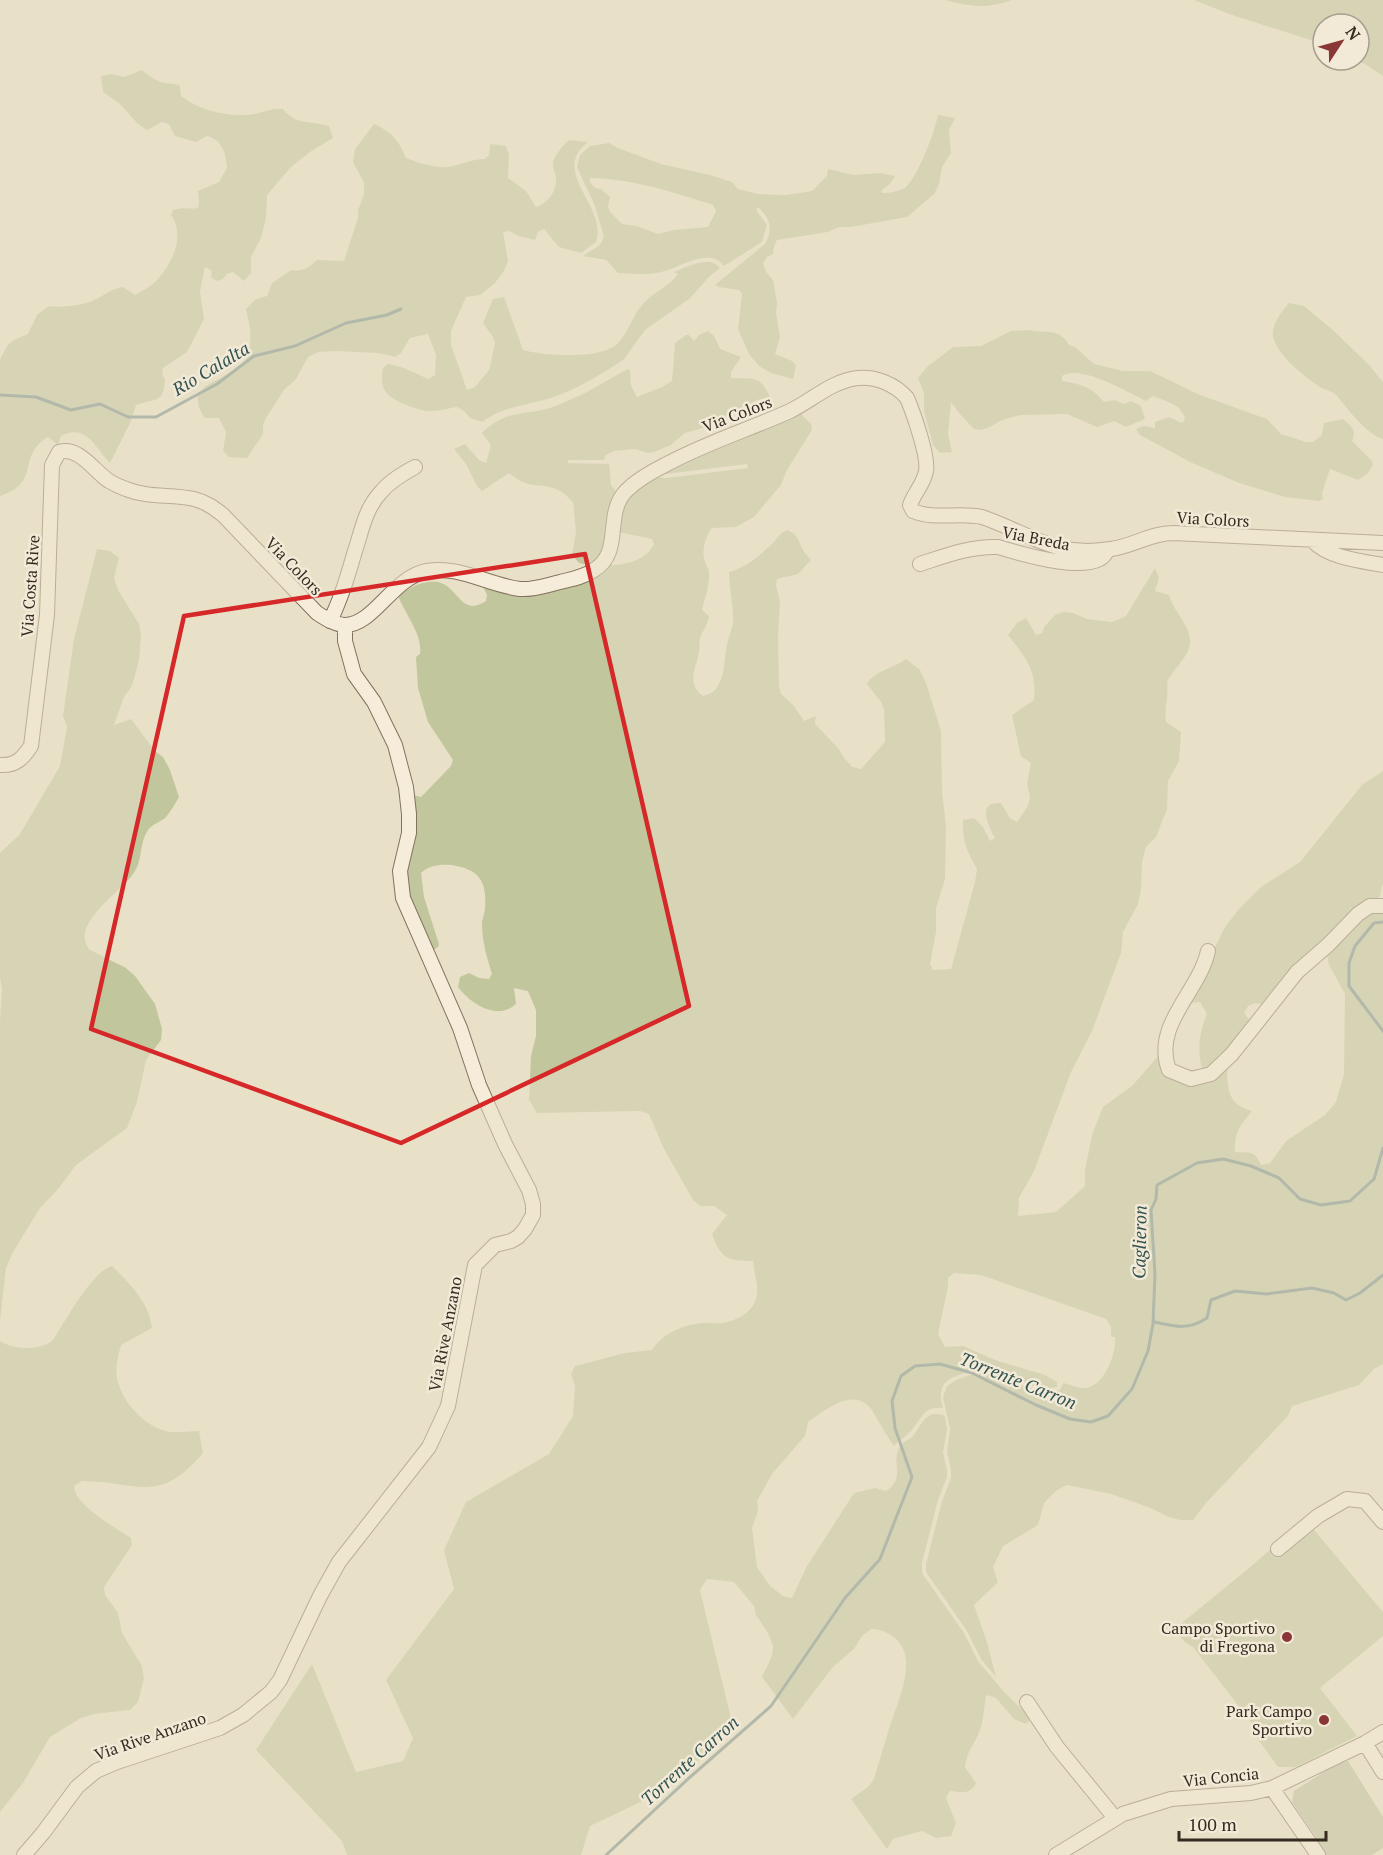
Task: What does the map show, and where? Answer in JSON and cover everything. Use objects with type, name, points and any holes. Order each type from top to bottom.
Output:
[{"type":"street","name":"Via Colors","points":[[110,481],[140,494],[195,499],[208,504],[223,515],[317,613],[330,621],[345,625],[366,617],[399,584],[425,571],[449,570],[520,589],[541,587],[582,576],[595,570],[605,561],[612,545],[615,509],[619,500],[642,478],[693,449],[789,411],[835,384],[870,378],[901,391],[909,404],[927,466],[910,505],[913,511],[921,515],[971,514],[1052,547],[1069,550],[1107,550],[1158,533],[1383,543]]},
{"type":"street","name":"Via Costa Rive","points":[[0,765],[12,765],[23,758],[31,746],[47,615],[54,457],[59,452],[71,451],[110,481]]},
{"type":"street","points":[[330,621],[338,605],[362,525],[369,510],[381,491],[400,475],[415,468]]},
{"type":"street","points":[[1313,541],[1317,546],[1329,551],[1383,565]]},
{"type":"street","name":"Via Breda","points":[[920,564],[952,553],[989,546],[1053,561],[1079,562],[1100,560],[1107,550]]},
{"type":"street","name":"Via Rive Anzano","points":[[24,1855],[76,1787],[96,1771],[220,1728],[252,1708],[271,1692],[280,1680],[339,1562],[429,1448],[448,1406],[475,1265],[495,1245],[518,1237],[532,1215],[533,1204],[529,1190],[505,1144],[479,1085],[452,1008],[403,898],[399,871],[409,833],[406,787],[395,745],[374,702],[354,674],[345,641],[345,625]]},
{"type":"street","points":[[1208,951],[1206,961],[1177,1011],[1166,1036],[1165,1059],[1169,1070],[1191,1079],[1211,1074],[1232,1054],[1296,972],[1328,945],[1358,914],[1370,906],[1383,906]]},
{"type":"street","points":[[1278,1549],[1318,1516],[1347,1499],[1365,1501],[1383,1522]]},
{"type":"street","points":[[1027,1702],[1057,1747],[1119,1816]]},
{"type":"street","name":"Via Concia","points":[[1056,1855],[1119,1816],[1171,1799],[1251,1793],[1272,1788],[1383,1732]]},
{"type":"street","points":[[1365,1743],[1383,1772]]},
{"type":"street","points":[[1272,1788],[1318,1855]]},
{"type":"highlighted area","points":[[585,554],[689,1006],[401,1143],[91,1029],[184,616]]},
{"type":"green space","points":[[945,0],[1012,0],[995,5],[979,6]]},
{"type":"green space","points":[[1194,0],[1383,0],[1383,76],[1371,68],[1371,12],[1311,12],[1311,40],[1229,14]]},
{"type":"green space","points":[[142,70],[158,81],[180,86],[181,96],[197,106],[236,115],[283,109],[298,120],[329,126],[333,138],[291,167],[267,195],[266,218],[261,238],[251,257],[251,273],[244,281],[233,272],[216,281],[211,277],[212,271],[205,267],[200,291],[204,319],[187,352],[163,368],[162,374],[165,379],[163,393],[160,397],[136,405],[131,421],[110,463],[83,434],[77,432],[61,436],[58,445],[48,437],[38,445],[33,453],[21,484],[0,496],[0,360],[8,346],[28,334],[37,315],[49,306],[77,305],[123,287],[135,295],[153,284],[167,267],[175,250],[177,232],[171,215],[173,210],[198,208],[198,191],[219,182],[227,168],[226,157],[220,144],[212,138],[207,136],[196,142],[175,136],[169,124],[162,122],[147,130],[138,124],[120,104],[103,92],[101,76],[111,74],[124,77]]},
{"type":"green space","points":[[938,115],[955,118],[949,130],[951,153],[942,167],[939,184],[934,194],[907,217],[839,227],[828,232],[777,240],[773,254],[763,263],[766,272],[773,280],[777,302],[776,313],[780,337],[775,354],[796,365],[793,379],[771,373],[759,366],[749,354],[738,329],[742,294],[739,290],[715,285],[765,244],[770,229],[766,216],[758,207],[756,210],[767,225],[762,242],[724,266],[718,260],[702,258],[656,273],[618,273],[606,260],[583,256],[600,245],[604,237],[595,206],[577,167],[580,155],[590,146],[609,143],[661,164],[710,175],[732,182],[738,189],[758,194],[786,195],[812,191],[827,176],[828,169],[854,175],[880,173],[895,176],[882,190],[882,193],[888,193],[905,188],[910,182],[925,153]],"holes":[[[590,178],[668,191],[713,205],[716,211],[708,227],[658,234],[637,226],[622,224],[610,212],[608,207],[610,197],[590,182]]]},
{"type":"green space","points":[[374,124],[394,137],[406,158],[435,167],[447,167],[485,159],[489,155],[490,144],[506,146],[509,155],[508,178],[526,191],[536,207],[544,203],[553,192],[556,178],[553,162],[559,151],[569,140],[588,142],[578,153],[574,165],[598,229],[596,242],[581,253],[559,247],[544,229],[538,232],[535,240],[509,231],[503,232],[508,261],[504,271],[495,283],[480,295],[466,297],[451,331],[451,345],[467,390],[475,387],[489,370],[495,343],[483,323],[493,299],[504,297],[523,350],[558,355],[586,354],[599,352],[618,343],[639,309],[674,279],[678,274],[674,272],[704,262],[710,262],[720,268],[689,299],[645,330],[624,359],[617,364],[562,394],[498,412],[483,422],[470,418],[457,407],[439,411],[424,411],[396,400],[387,393],[382,383],[382,376],[383,368],[388,364],[429,379],[435,375],[436,355],[428,334],[410,338],[401,353],[395,357],[378,353],[318,352],[308,357],[296,379],[284,390],[266,418],[263,434],[247,458],[229,457],[223,451],[226,432],[219,418],[205,418],[199,406],[198,397],[202,389],[238,368],[245,360],[250,348],[250,328],[246,309],[256,299],[267,296],[272,283],[291,270],[305,269],[317,260],[344,261],[364,195],[364,183],[353,162],[355,149]]},
{"type":"green space","points":[[1289,303],[1304,306],[1334,331],[1383,382],[1383,439],[1370,432],[1333,392],[1320,387],[1306,377],[1280,351],[1273,332],[1275,323]]},
{"type":"green space","points":[[708,331],[714,336],[720,349],[741,357],[731,372],[731,378],[749,378],[759,381],[770,397],[757,400],[706,427],[685,433],[671,445],[654,452],[648,453],[635,449],[614,451],[606,455],[604,460],[568,460],[568,463],[609,464],[611,485],[617,493],[604,557],[588,565],[579,563],[572,555],[576,532],[573,502],[564,494],[551,487],[528,484],[509,473],[482,491],[454,449],[465,444],[479,460],[486,463],[491,445],[482,433],[500,419],[548,409],[587,392],[628,369],[631,385],[637,397],[662,387],[672,381],[675,343],[686,335],[694,341],[699,335]]},
{"type":"green space","points":[[1011,331],[1056,333],[1094,364],[1123,371],[1150,371],[1200,395],[1267,419],[1281,434],[1306,442],[1313,442],[1322,435],[1324,423],[1343,419],[1352,428],[1354,434],[1352,441],[1372,461],[1373,465],[1368,473],[1358,480],[1330,469],[1322,493],[1323,499],[1319,501],[1285,497],[1239,483],[1190,462],[1140,435],[1136,429],[1143,426],[1155,428],[1155,422],[1169,417],[1182,423],[1185,419],[1177,406],[1153,396],[1146,401],[1092,376],[1070,373],[1062,376],[1062,381],[1086,387],[1104,402],[1115,400],[1124,404],[1131,401],[1141,406],[1145,419],[1126,427],[1114,421],[1097,427],[1067,414],[1021,415],[1002,420],[980,430],[974,429],[951,402],[948,434],[952,452],[940,453],[933,445],[924,411],[924,393],[918,378],[927,367],[953,347],[981,346]]},
{"type":"green space","points":[[798,411],[811,424],[812,430],[787,470],[781,485],[754,517],[736,527],[712,528],[706,538],[704,561],[709,577],[702,610],[709,616],[700,638],[693,681],[703,696],[716,689],[720,683],[733,623],[729,572],[752,560],[787,530],[797,537],[811,560],[798,574],[777,579],[780,602],[779,686],[781,694],[794,706],[804,721],[816,716],[815,724],[852,767],[861,769],[885,742],[884,709],[867,684],[874,676],[906,659],[920,670],[941,731],[942,790],[946,826],[945,879],[936,908],[936,932],[930,964],[933,970],[951,969],[975,882],[977,869],[966,846],[963,820],[974,818],[983,827],[990,841],[995,838],[987,821],[986,810],[989,806],[993,803],[1001,803],[1010,818],[1017,822],[1028,806],[1030,797],[1027,784],[1031,763],[1021,756],[1012,715],[1034,700],[1034,680],[1029,665],[1008,635],[1017,623],[1026,618],[1036,635],[1042,633],[1044,627],[1055,615],[1063,612],[1073,613],[1087,619],[1112,622],[1126,616],[1155,568],[1159,578],[1155,591],[1169,595],[1190,636],[1188,651],[1167,682],[1166,722],[1181,732],[1179,761],[1168,781],[1167,809],[1156,837],[1146,847],[1142,862],[1138,904],[1123,932],[1121,953],[1092,1031],[1071,1072],[1034,1171],[1019,1198],[1018,1216],[1056,1212],[1085,1186],[1085,1170],[1092,1135],[1103,1107],[1133,1085],[1159,1055],[1171,1066],[1195,1075],[1227,1059],[1229,1092],[1236,1103],[1252,1111],[1239,1130],[1235,1152],[1254,1155],[1261,1165],[1270,1163],[1286,1141],[1325,1115],[1336,1102],[1344,1074],[1345,994],[1329,965],[1326,950],[1328,945],[1383,903],[1383,1364],[1374,1369],[1359,1385],[1292,1406],[1288,1416],[1206,1503],[1193,1520],[1169,1517],[1111,1494],[1067,1485],[1057,1490],[1044,1503],[1038,1525],[1003,1546],[993,1567],[998,1582],[974,1605],[996,1677],[981,1659],[967,1631],[926,1572],[942,1501],[951,1478],[947,1452],[950,1429],[943,1397],[947,1386],[956,1380],[984,1370],[1001,1374],[1018,1384],[1041,1392],[1060,1390],[1063,1383],[1083,1388],[1092,1386],[1108,1368],[1114,1351],[1115,1337],[1111,1337],[1111,1327],[1106,1319],[981,1275],[954,1273],[948,1278],[938,1334],[945,1347],[963,1346],[995,1360],[1045,1375],[1057,1382],[1057,1387],[1036,1387],[1004,1371],[986,1366],[979,1367],[945,1383],[941,1393],[943,1408],[926,1412],[913,1429],[894,1446],[871,1409],[864,1402],[848,1400],[840,1402],[808,1422],[805,1436],[772,1474],[757,1501],[758,1511],[752,1528],[757,1567],[770,1586],[783,1596],[792,1598],[807,1566],[854,1493],[875,1488],[886,1491],[892,1486],[897,1476],[896,1460],[900,1446],[913,1436],[929,1416],[939,1414],[945,1416],[947,1429],[943,1452],[947,1477],[938,1500],[922,1563],[922,1573],[964,1633],[978,1661],[1004,1692],[1032,1719],[1026,1724],[1014,1719],[996,1698],[986,1695],[981,1728],[969,1752],[965,1767],[976,1783],[968,1791],[950,1791],[946,1798],[956,1823],[951,1836],[936,1838],[922,1831],[893,1839],[887,1849],[851,1799],[868,1787],[874,1779],[900,1695],[905,1678],[906,1660],[899,1642],[884,1631],[871,1629],[862,1636],[854,1649],[833,1667],[793,1719],[762,1677],[772,1656],[773,1646],[768,1633],[756,1615],[754,1606],[734,1582],[707,1579],[700,1590],[733,1727],[670,1788],[590,1826],[581,1855],[347,1855],[342,1841],[256,1750],[312,1664],[356,1772],[403,1761],[413,1738],[386,1680],[454,1589],[444,1550],[466,1502],[549,1454],[573,1416],[575,1386],[571,1374],[575,1366],[625,1353],[652,1350],[668,1334],[689,1325],[735,1320],[750,1310],[756,1300],[757,1290],[753,1261],[736,1260],[726,1256],[718,1248],[712,1234],[727,1215],[714,1206],[700,1206],[693,1200],[663,1147],[649,1114],[640,1111],[537,1113],[529,1100],[531,1056],[536,1036],[536,1010],[528,991],[514,988],[516,1004],[509,1009],[493,1011],[477,1004],[458,987],[460,977],[469,973],[479,978],[489,979],[492,974],[482,930],[485,891],[480,878],[462,867],[444,865],[431,867],[421,873],[424,897],[439,944],[432,951],[408,897],[406,881],[409,794],[421,797],[451,766],[453,760],[428,722],[418,688],[416,657],[420,654],[419,639],[398,595],[420,584],[438,582],[446,586],[463,602],[476,605],[486,601],[487,595],[482,585],[506,589],[606,565],[620,565],[640,558],[646,555],[654,544],[652,539],[618,532],[624,499],[652,477],[666,478],[748,468],[747,464],[666,474],[663,471]]},
{"type":"green space","points":[[97,549],[110,551],[119,558],[114,578],[118,590],[139,624],[141,636],[139,660],[132,686],[124,697],[114,725],[131,719],[155,751],[163,757],[179,797],[166,817],[148,830],[136,869],[127,882],[98,910],[86,930],[85,940],[90,950],[126,968],[135,976],[155,1004],[162,1029],[161,1040],[146,1060],[137,1102],[127,1128],[76,1165],[40,1208],[13,1252],[6,1268],[0,1320],[0,1022],[2,989],[0,978],[0,853],[20,834],[60,766],[67,727],[63,716],[74,639]]},
{"type":"green space","points":[[1383,771],[1383,883],[1379,898],[1373,900],[1265,1005],[1255,1003],[1248,1006],[1244,1013],[1252,1023],[1248,1030],[1211,1065],[1202,1069],[1200,1041],[1207,1014],[1200,1002],[1178,1009],[1203,971],[1225,927],[1261,887],[1300,862],[1362,785]]},
{"type":"green space","points":[[112,1266],[143,1302],[152,1328],[121,1345],[116,1373],[121,1390],[130,1406],[150,1424],[166,1431],[199,1431],[203,1453],[188,1469],[161,1485],[148,1487],[82,1481],[74,1486],[76,1494],[88,1508],[131,1538],[132,1545],[104,1587],[105,1595],[118,1613],[122,1633],[142,1666],[144,1678],[138,1702],[130,1710],[94,1714],[81,1718],[50,1737],[23,1783],[0,1812],[0,1341],[19,1348],[34,1348],[48,1344],[96,1277]]},
{"type":"green space","points":[[1305,1519],[1383,1612],[1383,1636],[1320,1688],[1357,1736],[1296,1767],[1278,1767],[1255,1735],[1254,1726],[1193,1647],[1173,1630]]},
{"type":"green space","points":[[1343,1760],[1348,1761],[1383,1817],[1383,1848],[1372,1855],[1324,1855],[1315,1840],[1317,1838],[1292,1802],[1294,1791]]},
{"type":"waterway","name":"Rio Calalta","points":[[0,395],[36,397],[71,410],[100,404],[128,417],[156,417],[217,384],[254,356],[295,346],[346,323],[387,315],[401,309]]},
{"type":"waterway","name":"Caglieron","points":[[1383,922],[1374,923],[1355,946],[1349,963],[1349,986],[1383,1031]]},
{"type":"waterway","name":"Caglieron","points":[[1153,1323],[1155,1274],[1151,1210],[1156,1199],[1157,1185],[1197,1163],[1223,1159],[1251,1166],[1279,1178],[1300,1199],[1321,1205],[1350,1201],[1374,1179],[1383,1148]]},
{"type":"waterway","name":"Torrente Carron","points":[[606,1855],[771,1706],[845,1598],[880,1559],[912,1477],[895,1428],[892,1401],[901,1376],[915,1366],[940,1364],[972,1373],[1070,1419],[1091,1422],[1108,1416],[1132,1389],[1148,1351],[1155,1322],[1176,1326],[1188,1326],[1200,1322],[1207,1318],[1211,1300],[1235,1291],[1267,1294],[1312,1288],[1334,1293],[1346,1300],[1360,1293],[1383,1275]]},
{"type":"place","name":"Campo Sportivo di Fregona","points":[[1287,1637]]},
{"type":"place","name":"Park Campo Sportivo","points":[[1324,1720]]}]
